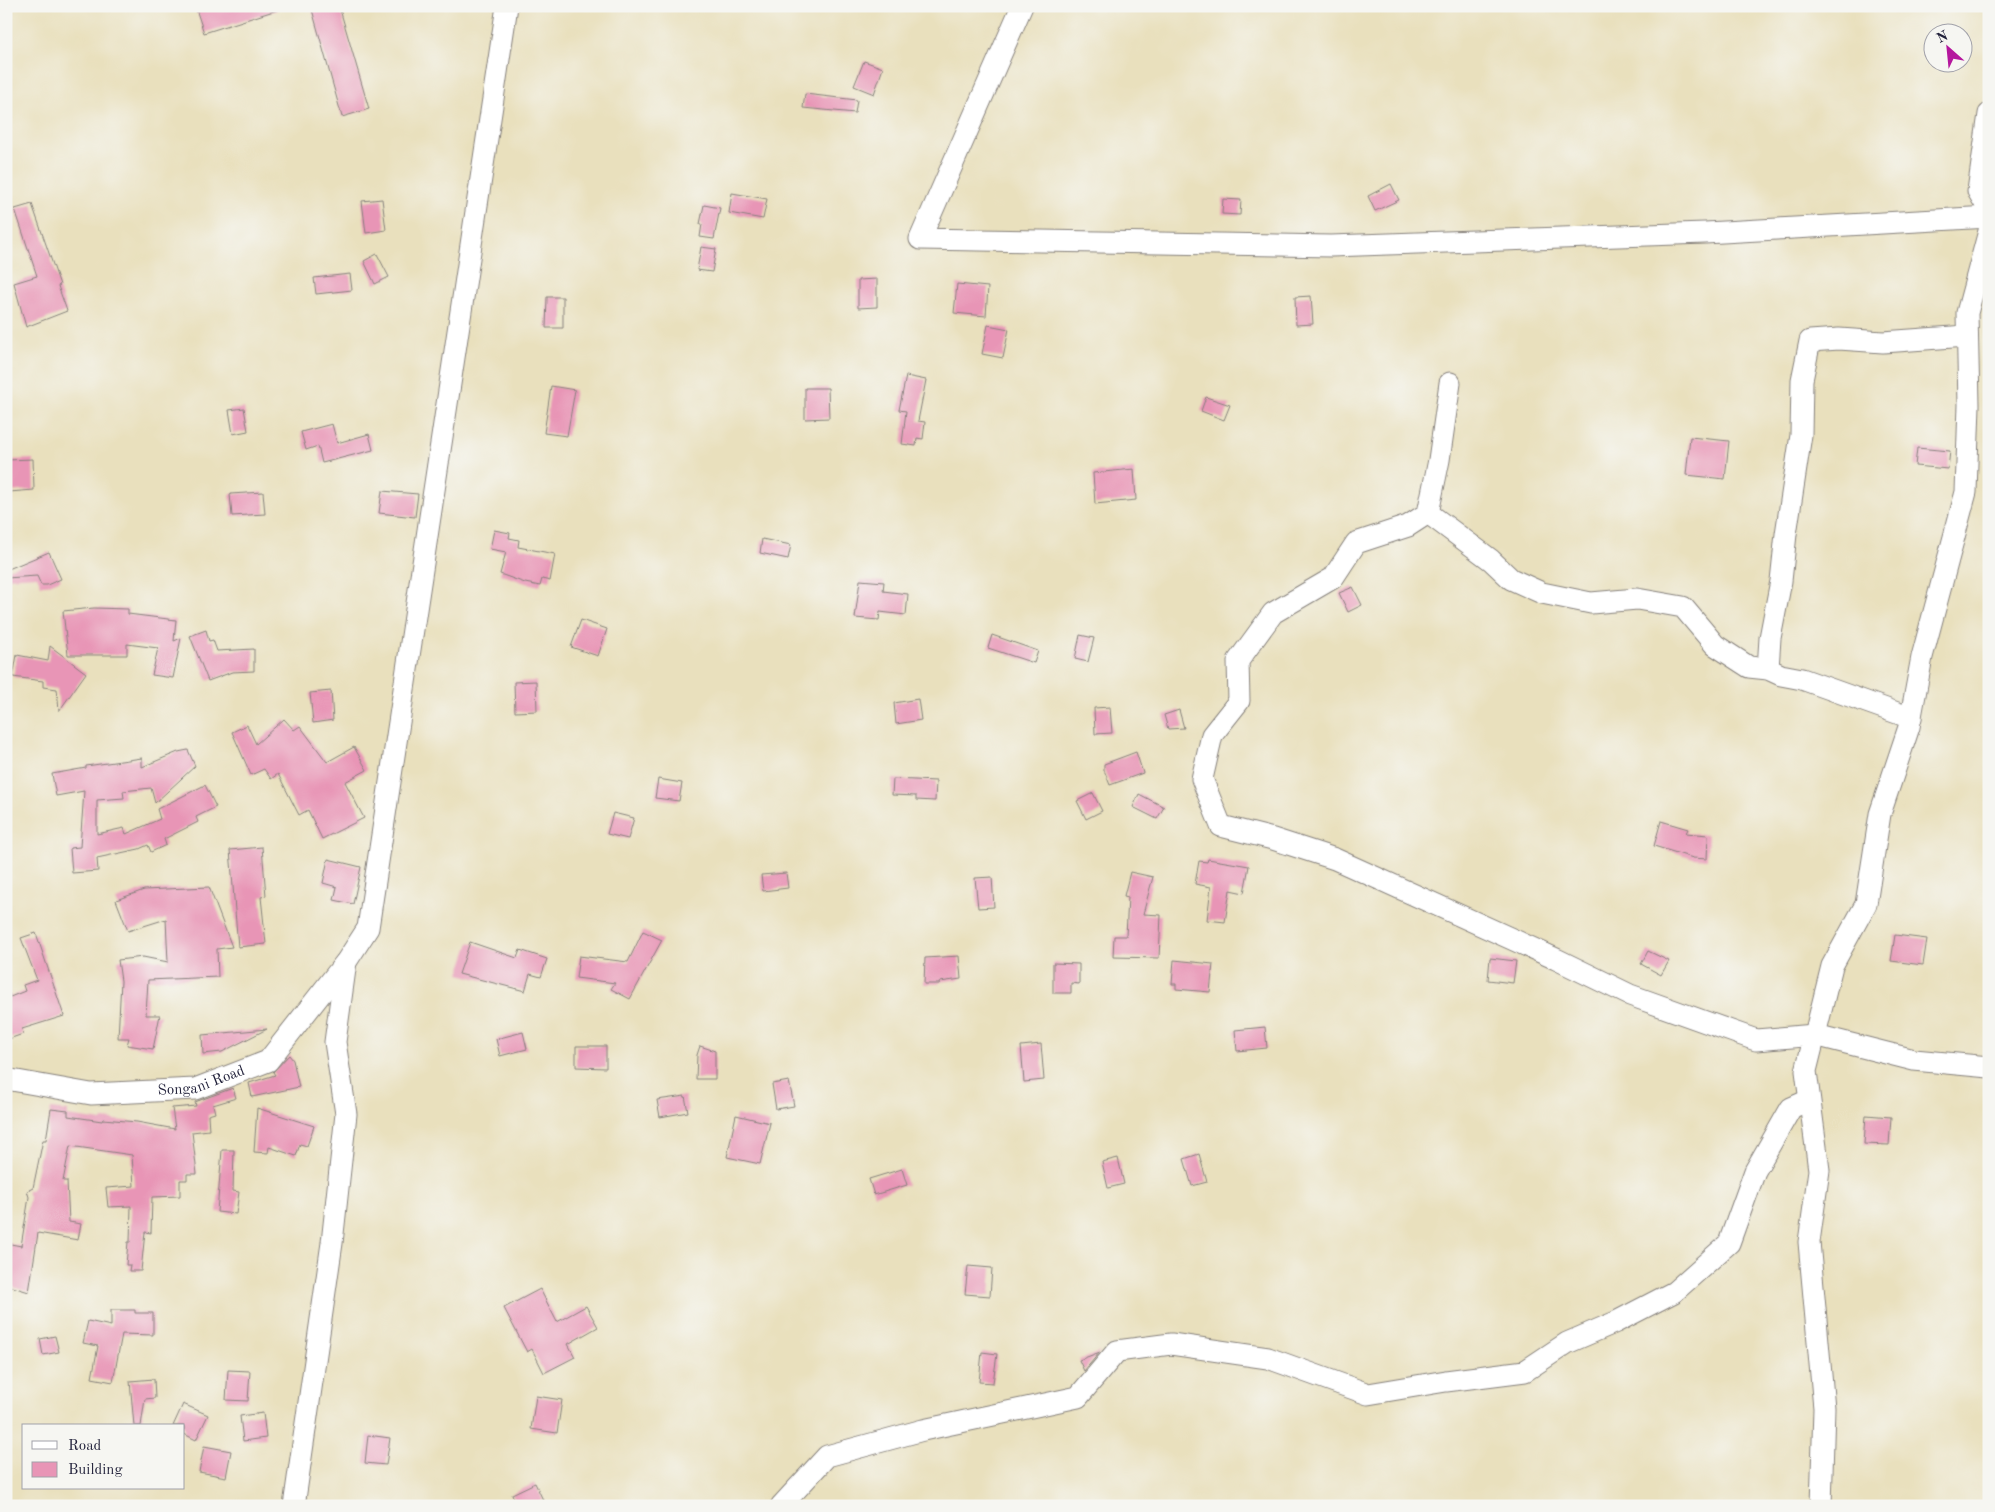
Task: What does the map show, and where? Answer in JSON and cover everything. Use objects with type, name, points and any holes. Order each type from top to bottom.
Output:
[{"type":"street","name":"Songani Road","points":[[6,1079],[91,1094],[196,1089],[268,1061],[346,962],[368,928],[508,6]]},
{"type":"street","points":[[1022,6],[920,239],[1331,246],[1705,233],[1989,217]]},
{"type":"street","points":[[1989,114],[1978,191],[1989,210]]},
{"type":"street","points":[[1821,1506],[1824,1408],[1808,1242],[1818,1170],[1806,1071],[1832,966],[1866,904],[1880,814],[1910,718],[1922,657],[1966,492],[1969,405],[1967,313],[1989,230]]},
{"type":"street","points":[[1768,669],[1770,638],[1782,581],[1786,534],[1801,435],[1802,380],[1810,341],[1840,339],[1883,342],[1967,336]]},
{"type":"street","points":[[1450,383],[1439,460],[1428,513],[1408,526],[1356,543],[1333,578],[1272,613],[1238,661],[1239,700],[1212,735],[1202,779],[1221,826],[1273,839],[1335,859],[1556,959],[1630,995],[1756,1040],[1815,1035],[1914,1060],[1989,1067]]},
{"type":"street","points":[[1428,513],[1491,560],[1511,579],[1542,594],[1591,603],[1637,599],[1683,607],[1715,645],[1749,667],[1768,669],[1781,675],[1802,679],[1910,718]]},
{"type":"street","points":[[294,1506],[332,1243],[346,1114],[335,1042],[346,962]]},
{"type":"street","points":[[781,1506],[827,1456],[923,1430],[1078,1397],[1117,1351],[1171,1344],[1268,1358],[1368,1394],[1446,1380],[1525,1372],[1567,1343],[1616,1322],[1674,1292],[1729,1244],[1756,1171],[1791,1108],[1810,1100]]},
{"type":"building","points":[[195,6],[277,6],[277,10],[204,33]]},
{"type":"building","points":[[311,6],[339,6],[369,109],[342,117]]},
{"type":"building","points":[[864,61],[883,68],[874,94],[854,86]]},
{"type":"building","points":[[805,94],[857,100],[855,113],[803,108]]},
{"type":"building","points":[[1391,184],[1399,200],[1375,211],[1368,196]]},
{"type":"building","points":[[732,193],[767,199],[763,219],[729,213]]},
{"type":"building","points":[[382,199],[386,230],[366,233],[362,201]]},
{"type":"building","points":[[1223,199],[1241,200],[1240,215],[1222,214]]},
{"type":"building","points":[[32,204],[67,311],[26,327],[14,283],[37,276],[15,209]]},
{"type":"building","points":[[704,205],[720,208],[714,239],[700,237],[702,224],[700,224]]},
{"type":"building","points":[[701,247],[716,249],[712,272],[697,270]]},
{"type":"building","points":[[377,254],[389,277],[375,284],[364,261]]},
{"type":"building","points":[[350,274],[352,290],[316,294],[314,278]]},
{"type":"building","points":[[877,279],[877,307],[858,308],[858,280]]},
{"type":"building","points":[[957,284],[988,287],[986,316],[954,313]]},
{"type":"building","points":[[1311,296],[1313,324],[1296,325],[1295,297]]},
{"type":"building","points":[[547,297],[563,297],[563,328],[546,328]]},
{"type":"building","points":[[988,325],[1009,329],[1003,358],[982,354]]},
{"type":"building","points":[[906,376],[926,380],[918,421],[925,422],[923,439],[917,438],[916,446],[902,444],[906,411],[899,410]]},
{"type":"building","points":[[551,386],[575,390],[567,436],[544,433]]},
{"type":"building","points":[[805,388],[828,388],[829,418],[805,419]]},
{"type":"building","points":[[1206,397],[1230,405],[1224,420],[1201,411]]},
{"type":"building","points":[[244,408],[248,431],[233,434],[229,410]]},
{"type":"building","points":[[332,424],[337,443],[369,434],[373,450],[322,463],[318,446],[306,450],[301,432]]},
{"type":"building","points":[[1690,437],[1729,441],[1725,479],[1686,475]]},
{"type":"building","points":[[1917,448],[1950,451],[1948,469],[1915,466]]},
{"type":"building","points":[[33,459],[34,490],[9,492],[7,460]]},
{"type":"building","points":[[1134,469],[1136,500],[1095,504],[1093,473]]},
{"type":"building","points":[[382,491],[418,494],[415,517],[379,513]]},
{"type":"building","points":[[263,492],[265,514],[232,516],[230,494]]},
{"type":"building","points":[[494,530],[510,533],[509,538],[519,540],[518,547],[555,554],[550,581],[542,579],[540,586],[500,574],[506,552],[490,549]]},
{"type":"building","points":[[762,539],[791,545],[788,559],[760,553]]},
{"type":"building","points":[[49,552],[61,579],[47,585],[41,585],[37,576],[6,578],[6,570]]},
{"type":"building","points":[[860,580],[884,582],[883,591],[908,594],[906,615],[880,612],[879,620],[855,618]]},
{"type":"building","points":[[1353,587],[1362,605],[1348,612],[1339,593]]},
{"type":"building","points":[[94,608],[128,609],[128,614],[176,620],[174,641],[181,638],[173,678],[152,675],[158,648],[127,644],[127,655],[68,655],[63,611]]},
{"type":"building","points":[[581,620],[607,629],[598,656],[571,647]]},
{"type":"building","points":[[206,630],[209,641],[213,640],[217,651],[254,649],[254,671],[232,672],[208,681],[190,636]]},
{"type":"building","points":[[992,635],[1038,651],[1034,663],[988,648]]},
{"type":"building","points":[[1080,635],[1094,638],[1088,662],[1075,659]]},
{"type":"building","points":[[50,646],[86,673],[59,711],[57,689],[43,687],[43,681],[13,677],[17,655],[48,661]]},
{"type":"building","points":[[536,681],[537,711],[515,712],[514,682]]},
{"type":"building","points":[[331,691],[333,720],[313,723],[310,693]]},
{"type":"building","points":[[918,699],[921,720],[896,724],[894,703]]},
{"type":"building","points":[[1110,707],[1112,733],[1095,734],[1094,708]]},
{"type":"building","points":[[1179,710],[1184,728],[1168,729],[1164,715]]},
{"type":"building","points":[[284,719],[294,730],[300,726],[327,762],[354,747],[367,770],[345,782],[364,818],[322,839],[308,810],[299,815],[278,774],[271,779],[264,769],[251,775],[232,732],[247,725],[256,744]]},
{"type":"building","points":[[188,750],[195,766],[155,803],[151,788],[123,791],[124,798],[97,800],[97,834],[124,828],[126,834],[160,819],[157,809],[205,785],[216,807],[196,817],[198,822],[164,839],[166,845],[151,852],[148,845],[139,849],[97,858],[98,871],[72,873],[70,848],[80,847],[84,791],[56,796],[52,774],[86,768],[86,766],[142,758],[142,767],[178,752]]},
{"type":"building","points":[[1136,752],[1143,773],[1110,785],[1104,770],[1104,764]]},
{"type":"building","points":[[658,779],[682,783],[679,801],[655,798]]},
{"type":"building","points":[[893,779],[936,781],[935,801],[916,800],[916,796],[892,795]]},
{"type":"building","points":[[1093,793],[1102,811],[1086,819],[1077,801]]},
{"type":"building","points":[[1139,794],[1164,807],[1157,819],[1133,807]]},
{"type":"building","points":[[613,813],[634,818],[628,839],[607,834]]},
{"type":"building","points":[[1661,821],[1688,829],[1686,833],[1708,835],[1707,859],[1693,858],[1654,846]]},
{"type":"building","points":[[262,847],[266,896],[261,897],[266,944],[238,947],[230,850]]},
{"type":"building","points":[[328,859],[361,867],[353,904],[334,900],[337,887],[323,883]]},
{"type":"building","points":[[1208,859],[1249,866],[1244,893],[1230,890],[1225,922],[1207,920],[1211,887],[1195,884],[1199,861],[1207,862]]},
{"type":"building","points":[[1130,872],[1153,877],[1143,914],[1161,915],[1159,958],[1113,957],[1114,936],[1126,936],[1128,897],[1124,896]]},
{"type":"building","points":[[786,873],[788,888],[763,891],[761,875]]},
{"type":"building","points":[[992,877],[994,907],[978,908],[975,878]]},
{"type":"building","points":[[209,887],[232,947],[217,949],[218,977],[148,980],[146,1015],[160,1015],[153,1049],[127,1045],[129,1038],[118,1038],[121,981],[118,960],[143,957],[168,962],[166,919],[128,931],[116,900],[144,890]]},
{"type":"building","points":[[643,931],[662,940],[630,999],[611,989],[615,983],[576,978],[579,956],[628,962]]},
{"type":"building","points":[[36,933],[64,1016],[22,1029],[23,1034],[6,1040],[6,992],[8,992],[10,997],[25,991],[23,985],[37,980],[21,938]]},
{"type":"building","points":[[1895,935],[1927,939],[1923,965],[1891,961]]},
{"type":"building","points":[[470,942],[517,958],[520,950],[547,959],[541,977],[530,974],[525,991],[459,974]]},
{"type":"building","points":[[1648,951],[1669,961],[1661,975],[1641,964]]},
{"type":"building","points":[[959,956],[961,979],[940,982],[939,984],[924,984],[925,958]]},
{"type":"building","points":[[1490,958],[1516,961],[1513,983],[1488,980]]},
{"type":"building","points":[[1174,960],[1213,964],[1210,992],[1176,989],[1176,984],[1172,984]]},
{"type":"building","points":[[1053,963],[1079,964],[1079,984],[1071,983],[1071,993],[1053,993]]},
{"type":"building","points":[[1265,1027],[1267,1048],[1237,1051],[1235,1030]]},
{"type":"building","points":[[267,1029],[222,1052],[203,1054],[202,1035]]},
{"type":"building","points":[[523,1032],[527,1049],[500,1056],[496,1039]]},
{"type":"building","points":[[1041,1044],[1044,1080],[1024,1082],[1021,1046]]},
{"type":"building","points":[[576,1046],[606,1046],[606,1068],[576,1067]]},
{"type":"building","points":[[700,1046],[715,1051],[715,1079],[696,1079],[697,1055]]},
{"type":"building","points":[[289,1055],[293,1060],[299,1087],[252,1097],[249,1083],[275,1075],[273,1072]]},
{"type":"building","points":[[789,1081],[794,1106],[776,1109],[772,1084]]},
{"type":"building","points":[[233,1088],[236,1098],[213,1105],[215,1113],[208,1115],[209,1130],[192,1132],[197,1174],[187,1174],[187,1180],[180,1180],[180,1196],[152,1197],[151,1233],[145,1232],[141,1271],[129,1271],[130,1265],[126,1265],[128,1242],[130,1242],[131,1206],[108,1207],[106,1188],[134,1186],[132,1155],[70,1146],[63,1181],[67,1181],[69,1222],[81,1224],[78,1240],[38,1233],[29,1292],[6,1285],[6,1243],[21,1246],[29,1197],[27,1191],[33,1188],[43,1140],[46,1140],[51,1109],[68,1111],[68,1116],[102,1121],[103,1119],[137,1122],[175,1129],[172,1108],[196,1106],[195,1102]]},
{"type":"building","points":[[685,1096],[688,1112],[660,1117],[657,1100]]},
{"type":"building","points":[[257,1108],[314,1126],[307,1146],[300,1144],[296,1156],[269,1147],[268,1153],[254,1152]]},
{"type":"building","points":[[736,1115],[770,1123],[760,1164],[727,1157]]},
{"type":"building","points":[[1866,1115],[1891,1117],[1889,1145],[1864,1144]]},
{"type":"building","points":[[222,1150],[234,1150],[233,1191],[239,1192],[236,1214],[217,1212]]},
{"type":"building","points":[[1199,1154],[1207,1182],[1192,1186],[1184,1159]]},
{"type":"building","points":[[1118,1158],[1124,1184],[1108,1188],[1102,1162]]},
{"type":"building","points":[[902,1169],[907,1185],[874,1195],[869,1179]]},
{"type":"building","points":[[968,1266],[992,1268],[990,1296],[965,1294]]},
{"type":"building","points":[[540,1289],[557,1322],[586,1306],[598,1327],[568,1344],[575,1357],[544,1373],[532,1349],[527,1352],[504,1308]]},
{"type":"building","points":[[111,1310],[135,1310],[135,1313],[153,1313],[153,1335],[122,1334],[113,1382],[92,1378],[98,1346],[83,1343],[88,1321],[111,1326]]},
{"type":"building","points":[[55,1336],[59,1352],[43,1355],[40,1339]]},
{"type":"building","points":[[982,1352],[997,1354],[993,1383],[979,1382]]},
{"type":"building","points":[[1100,1352],[1084,1371],[1079,1360]]},
{"type":"building","points":[[228,1370],[250,1371],[248,1401],[226,1400]]},
{"type":"building","points":[[154,1379],[155,1398],[145,1399],[141,1424],[134,1424],[130,1381]]},
{"type":"building","points":[[536,1396],[562,1400],[557,1433],[531,1429]]},
{"type":"building","points":[[183,1404],[208,1415],[196,1440],[185,1434],[185,1424],[174,1424]]},
{"type":"building","points":[[263,1413],[266,1438],[243,1441],[240,1416]]},
{"type":"building","points":[[368,1435],[390,1438],[386,1465],[365,1463]]},
{"type":"building","points":[[204,1446],[231,1451],[226,1477],[199,1472]]},
{"type":"building","points":[[535,1483],[543,1500],[531,1506],[517,1506],[512,1494]]}]
